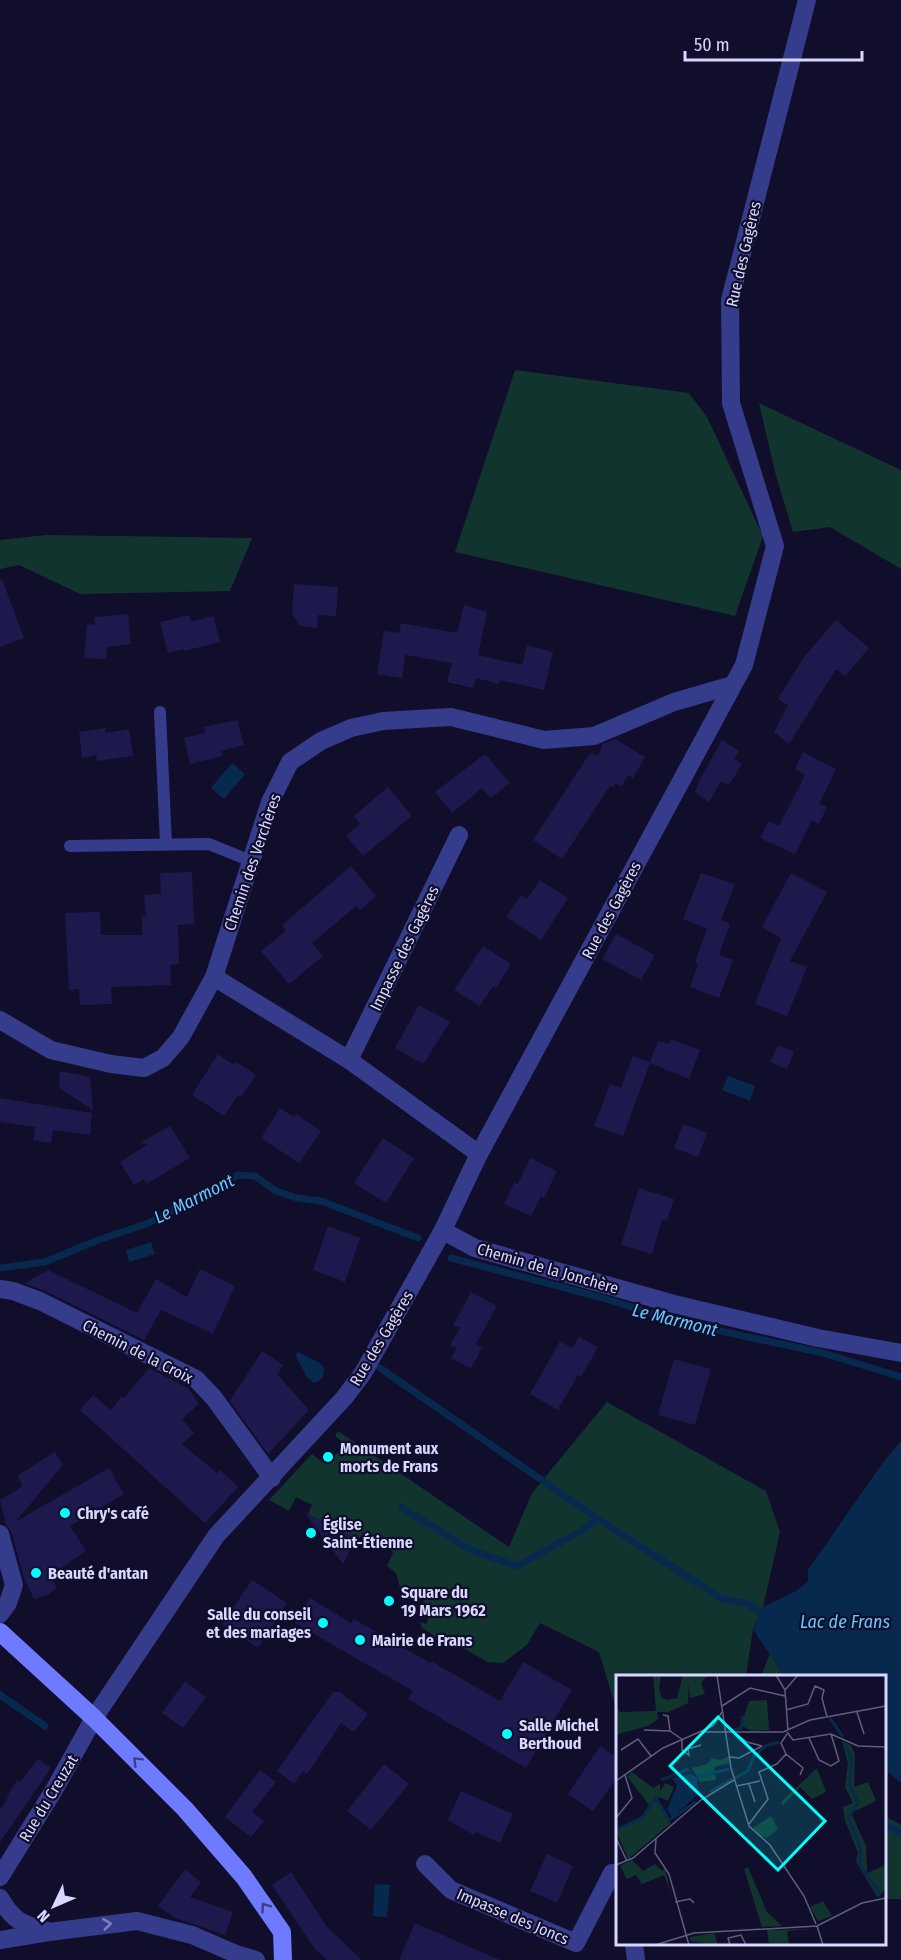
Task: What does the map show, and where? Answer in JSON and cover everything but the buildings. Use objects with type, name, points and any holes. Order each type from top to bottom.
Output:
[{"type":"street","name":"Rue des Gagères","points":[[94,1718],[216,1536],[272,1478],[344,1398],[363,1373],[442,1232],[479,1154],[744,665],[775,546],[731,403],[730,300],[807,0]]},
{"type":"street","name":"Chemin des Verchères","points":[[0,1020],[51,1050],[111,1064],[144,1068],[163,1058],[182,1037],[214,977],[270,802],[290,762],[321,741],[351,728],[383,721],[451,717],[544,740],[594,736],[674,702],[733,685]]},
{"type":"street","name":"Impasse des Gagères","points":[[349,1060],[459,836]]},
{"type":"street","points":[[214,977],[349,1060],[479,1154]]},
{"type":"street","name":"Chemin de la Jonchère","points":[[442,1232],[475,1248],[674,1304],[818,1338],[901,1353]]},
{"type":"street","name":"Chemin de la Croix","points":[[0,1289],[14,1291],[40,1301],[196,1379],[214,1398],[272,1478]]},
{"type":"street","points":[[0,1534],[14,1585],[8,1603],[0,1614]]},
{"type":"street","points":[[0,1632],[94,1718],[185,1809],[244,1877],[282,1932],[284,1960]]},
{"type":"street","name":"Rue du Creuzat","points":[[0,1877],[54,1790],[94,1718]]},
{"type":"street","name":"Impasse des Joncs","points":[[425,1864],[451,1890],[576,1951],[612,1873],[616,1874]]},
{"type":"street","points":[[0,1898],[9,1914],[26,1925],[49,1932]]},
{"type":"street","points":[[0,1940],[136,1921],[192,1935],[256,1960]]},
{"type":"street","points":[[634,1945],[636,1960]]},
{"type":"lane","points":[[160,712],[166,844]]},
{"type":"lane","points":[[70,846],[209,844],[251,861]]},
{"type":"green space","points":[[515,370],[689,393],[707,417],[763,536],[735,616],[455,552]]},
{"type":"green space","points":[[759,403],[901,470],[901,569],[830,527],[793,532],[776,476]]},
{"type":"green space","points":[[46,535],[252,538],[230,591],[80,594],[19,565],[0,569],[0,540]]},
{"type":"green space","points":[[607,1402],[766,1491],[780,1532],[763,1607],[753,1629],[746,1675],[616,1675],[616,1709],[599,1652],[540,1623],[527,1645],[503,1663],[488,1662],[447,1639],[444,1642],[422,1628],[420,1622],[426,1624],[431,1612],[422,1606],[425,1598],[410,1587],[405,1593],[401,1591],[396,1573],[387,1566],[393,1553],[390,1547],[364,1535],[356,1539],[308,1514],[312,1505],[296,1497],[289,1511],[269,1500],[312,1454],[325,1464],[346,1445],[335,1436],[338,1431],[509,1547],[532,1493]]},
{"type":"green space","points":[[770,1654],[783,1675],[761,1675]]},
{"type":"green space","points":[[886,1817],[901,1825],[901,1899],[886,1899]]},
{"type":"water","points":[[232,763],[245,774],[224,799],[211,788]]},
{"type":"water","points":[[728,1076],[755,1086],[750,1101],[722,1090]]},
{"type":"water","points":[[151,1242],[155,1254],[129,1262],[126,1250]]},
{"type":"water","points":[[298,1352],[320,1363],[324,1368],[323,1376],[319,1381],[314,1383],[307,1377],[295,1355]]},
{"type":"water","name":"Lac de Frans","points":[[901,1441],[901,1783],[886,1770],[886,1675],[783,1675],[753,1629],[763,1607],[796,1591],[808,1582],[808,1570],[884,1461]]},
{"type":"water","points":[[375,1884],[390,1885],[387,1917],[373,1916]]},
{"type":"waterway","name":"Le Marmont","points":[[0,1268],[45,1262],[98,1240],[149,1223],[238,1175],[255,1176],[276,1191],[297,1198],[321,1201],[418,1238]]},
{"type":"waterway","name":"Le Marmont","points":[[451,1258],[603,1298],[683,1323],[823,1353],[901,1377]]},
{"type":"waterway","points":[[380,1368],[598,1519],[722,1599],[745,1603],[761,1612]]},
{"type":"waterway","points":[[401,1507],[469,1549],[516,1566],[580,1532],[598,1519]]},
{"type":"waterway","points":[[0,1695],[45,1726]]},
{"type":"waterway","points":[[886,1825],[901,1833]]},
{"type":"place","name":"Monument aux morts de Frans","points":[[328,1457]]},
{"type":"place","name":"Chry's café","points":[[65,1513]]},
{"type":"place","name":"Église Saint-Étienne","points":[[311,1533]]},
{"type":"place","name":"Beauté d'antan","points":[[36,1573]]},
{"type":"place","name":"Square du 19 Mars 1962","points":[[389,1601]]},
{"type":"place","name":"Salle du conseil et des mariages","points":[[323,1623]]},
{"type":"place","name":"Mairie de Frans","points":[[360,1640]]},
{"type":"place","name":"Salle Michel Berthoud","points":[[507,1734]]}]
